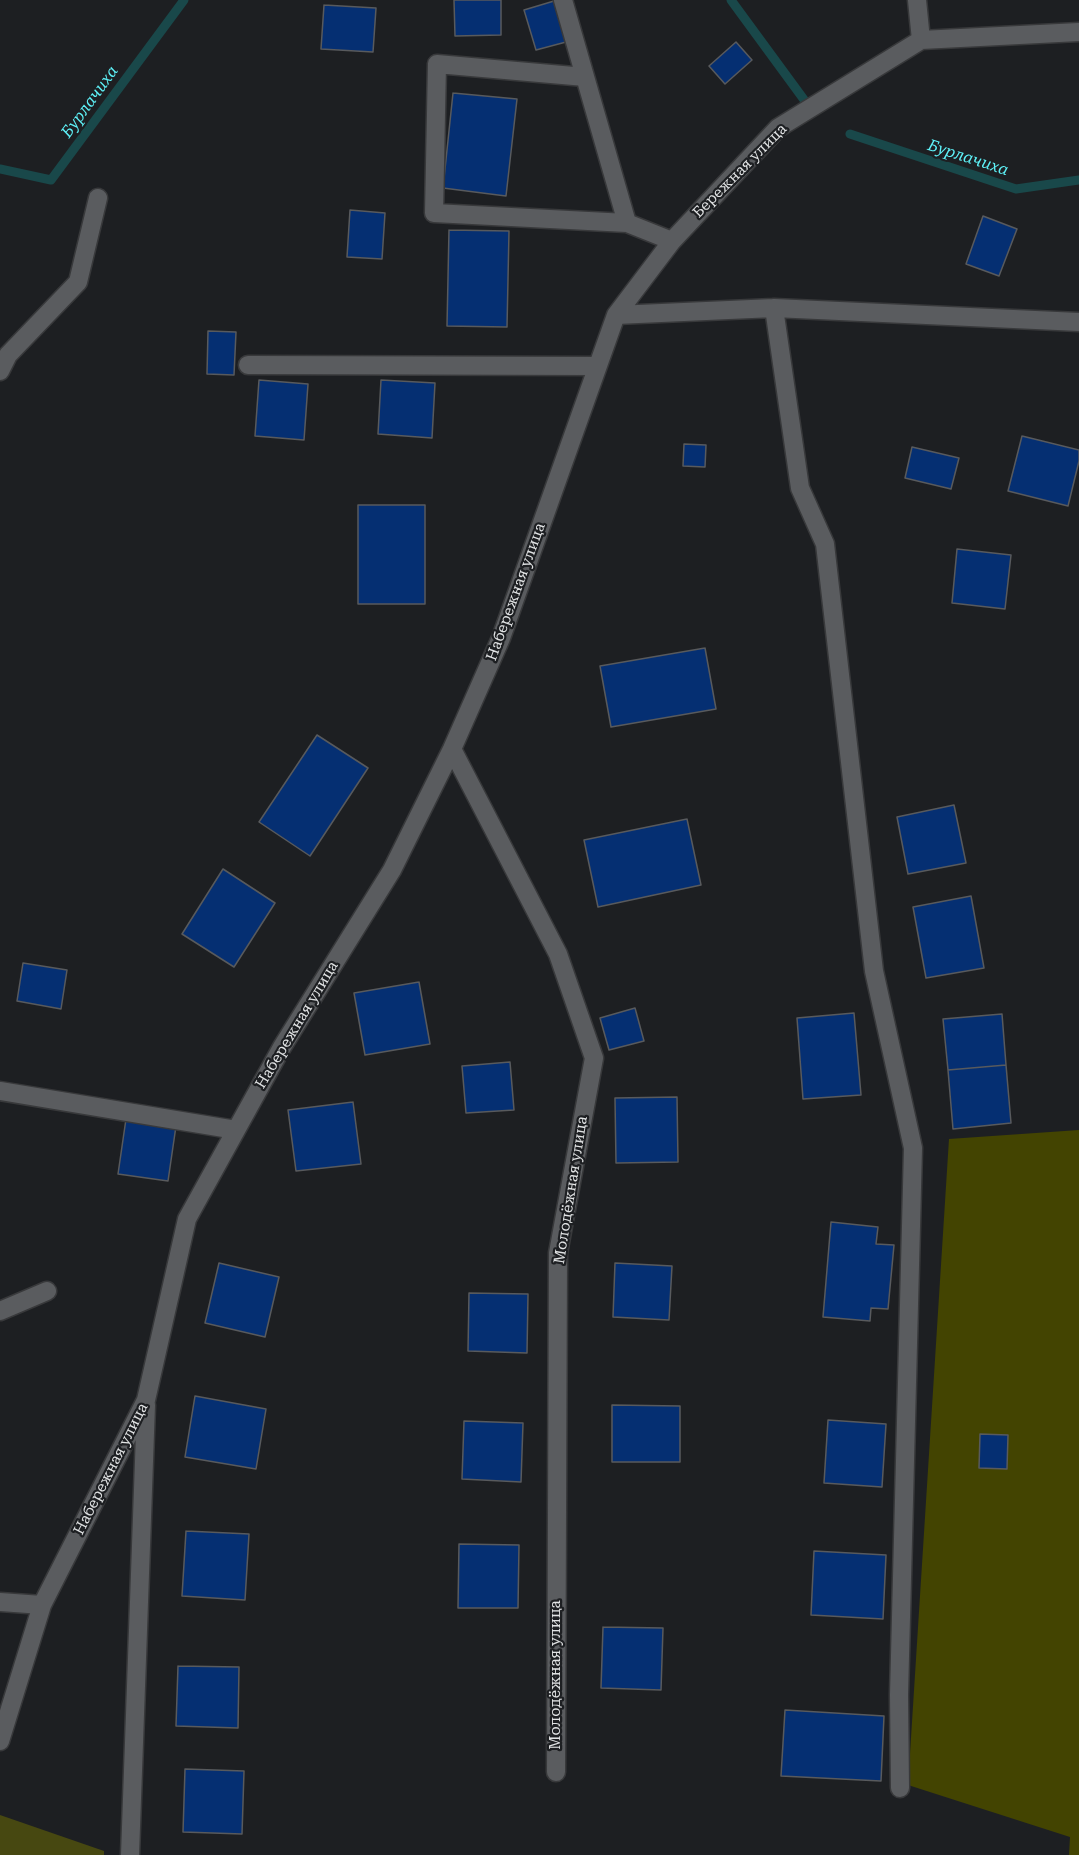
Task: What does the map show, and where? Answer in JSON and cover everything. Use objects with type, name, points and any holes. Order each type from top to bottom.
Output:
[{"type":"street","points":[[563,0],[627,223]]},
{"type":"street","points":[[917,0],[921,40],[1079,32]]},
{"type":"street","name":"Бережная улица","points":[[616,315],[672,241],[778,128],[921,40]]},
{"type":"street","points":[[585,77],[437,64],[434,213],[627,223],[672,241]]},
{"type":"street","points":[[0,371],[8,356],[78,282],[98,198]]},
{"type":"street","points":[[616,315],[774,308],[1079,322]]},
{"type":"street","points":[[774,308],[800,488],[825,544],[874,970],[913,1148],[900,1671],[900,1788]]},
{"type":"street","name":"Набережная улица","points":[[0,1741],[42,1605],[146,1400],[187,1218],[282,1047],[392,870],[452,749],[501,638],[616,315]]},
{"type":"street","points":[[248,365],[597,366]]},
{"type":"street","name":"Молодёжная улица","points":[[452,749],[558,954],[594,1058],[558,1253],[556,1772]]},
{"type":"street","points":[[0,1091],[236,1130]]},
{"type":"street","points":[[0,1311],[47,1291]]},
{"type":"street","points":[[130,1855],[146,1400]]},
{"type":"street","points":[[0,1602],[42,1605]]},
{"type":"shaded area","points":[[1079,1130],[1079,1855],[1069,1855],[1070,1837],[908,1785],[949,1139]]},
{"type":"shaded area","points":[[0,1815],[104,1851],[104,1855],[0,1855]]},
{"type":"building","points":[[454,0],[501,0],[501,35],[455,36]]},
{"type":"building","points":[[554,1],[566,42],[536,50],[524,10]]},
{"type":"building","points":[[324,5],[376,8],[373,52],[321,49]]},
{"type":"building","points":[[736,42],[752,60],[725,84],[709,66]]},
{"type":"building","points":[[453,93],[517,99],[506,196],[443,188]]},
{"type":"building","points":[[350,210],[385,213],[382,259],[347,257]]},
{"type":"building","points":[[983,216],[1017,229],[999,276],[966,264]]},
{"type":"building","points":[[449,230],[509,231],[507,327],[447,326]]},
{"type":"building","points":[[208,331],[236,332],[234,375],[207,374]]},
{"type":"building","points":[[259,380],[308,384],[304,440],[255,436]]},
{"type":"building","points":[[381,380],[435,383],[432,438],[378,434]]},
{"type":"building","points":[[1022,436],[1079,450],[1079,461],[1068,506],[1008,491]]},
{"type":"building","points":[[684,444],[706,445],[705,467],[683,466]]},
{"type":"building","points":[[912,447],[959,458],[951,489],[905,478]]},
{"type":"building","points":[[358,505],[425,505],[425,604],[358,604]]},
{"type":"building","points":[[957,549],[1011,555],[1005,609],[952,603]]},
{"type":"building","points":[[705,648],[716,709],[611,727],[600,666]]},
{"type":"building","points":[[317,735],[368,768],[310,856],[259,822]]},
{"type":"building","points":[[954,805],[966,863],[908,874],[897,817]]},
{"type":"building","points":[[687,819],[701,885],[598,907],[584,840]]},
{"type":"building","points":[[223,869],[275,903],[234,967],[182,934]]},
{"type":"building","points":[[971,896],[984,968],[926,978],[913,907]]},
{"type":"building","points":[[23,963],[67,970],[61,1009],[17,1001]]},
{"type":"building","points":[[419,982],[430,1044],[365,1055],[354,993]]},
{"type":"building","points":[[635,1008],[644,1041],[609,1050],[600,1018]]},
{"type":"building","points":[[854,1013],[861,1095],[803,1099],[797,1018]]},
{"type":"building","points":[[1002,1014],[1006,1065],[948,1070],[943,1019]]},
{"type":"building","points":[[510,1062],[514,1110],[466,1113],[462,1066]]},
{"type":"building","points":[[1006,1065],[1011,1123],[953,1129],[948,1070]]},
{"type":"building","points":[[677,1097],[678,1162],[616,1163],[615,1098]]},
{"type":"building","points":[[353,1102],[361,1164],[296,1171],[288,1110]]},
{"type":"building","points":[[126,1119],[176,1126],[168,1181],[118,1174]]},
{"type":"building","points":[[831,1222],[878,1227],[876,1244],[894,1245],[888,1309],[871,1308],[870,1321],[823,1317]]},
{"type":"building","points":[[219,1263],[279,1277],[265,1337],[205,1323]]},
{"type":"building","points":[[615,1263],[672,1266],[669,1320],[613,1317]]},
{"type":"building","points":[[469,1293],[528,1294],[527,1353],[468,1351]]},
{"type":"building","points":[[195,1396],[266,1409],[256,1469],[185,1457]]},
{"type":"building","points":[[612,1405],[680,1406],[680,1462],[612,1462]]},
{"type":"building","points":[[828,1420],[886,1424],[882,1487],[824,1483]]},
{"type":"building","points":[[464,1421],[523,1423],[521,1482],[462,1479]]},
{"type":"building","points":[[980,1434],[1008,1435],[1007,1469],[979,1468]]},
{"type":"building","points":[[186,1531],[249,1534],[245,1600],[182,1596]]},
{"type":"building","points":[[459,1544],[519,1545],[518,1608],[458,1608]]},
{"type":"building","points":[[814,1551],[886,1555],[883,1619],[811,1615]]},
{"type":"building","points":[[603,1627],[663,1628],[661,1690],[601,1688]]},
{"type":"building","points":[[178,1666],[239,1667],[238,1728],[176,1726]]},
{"type":"building","points":[[785,1710],[884,1716],[881,1781],[781,1776]]},
{"type":"building","points":[[185,1769],[244,1771],[242,1834],[183,1832]]},
{"type":"waterway","name":"Бурлачиха","points":[[0,169],[51,180],[184,0]]},
{"type":"waterway","name":"Бурлачиха","points":[[731,0],[805,101]]},
{"type":"waterway","name":"Бурлачиха","points":[[850,134],[1016,189],[1079,180]]}]
